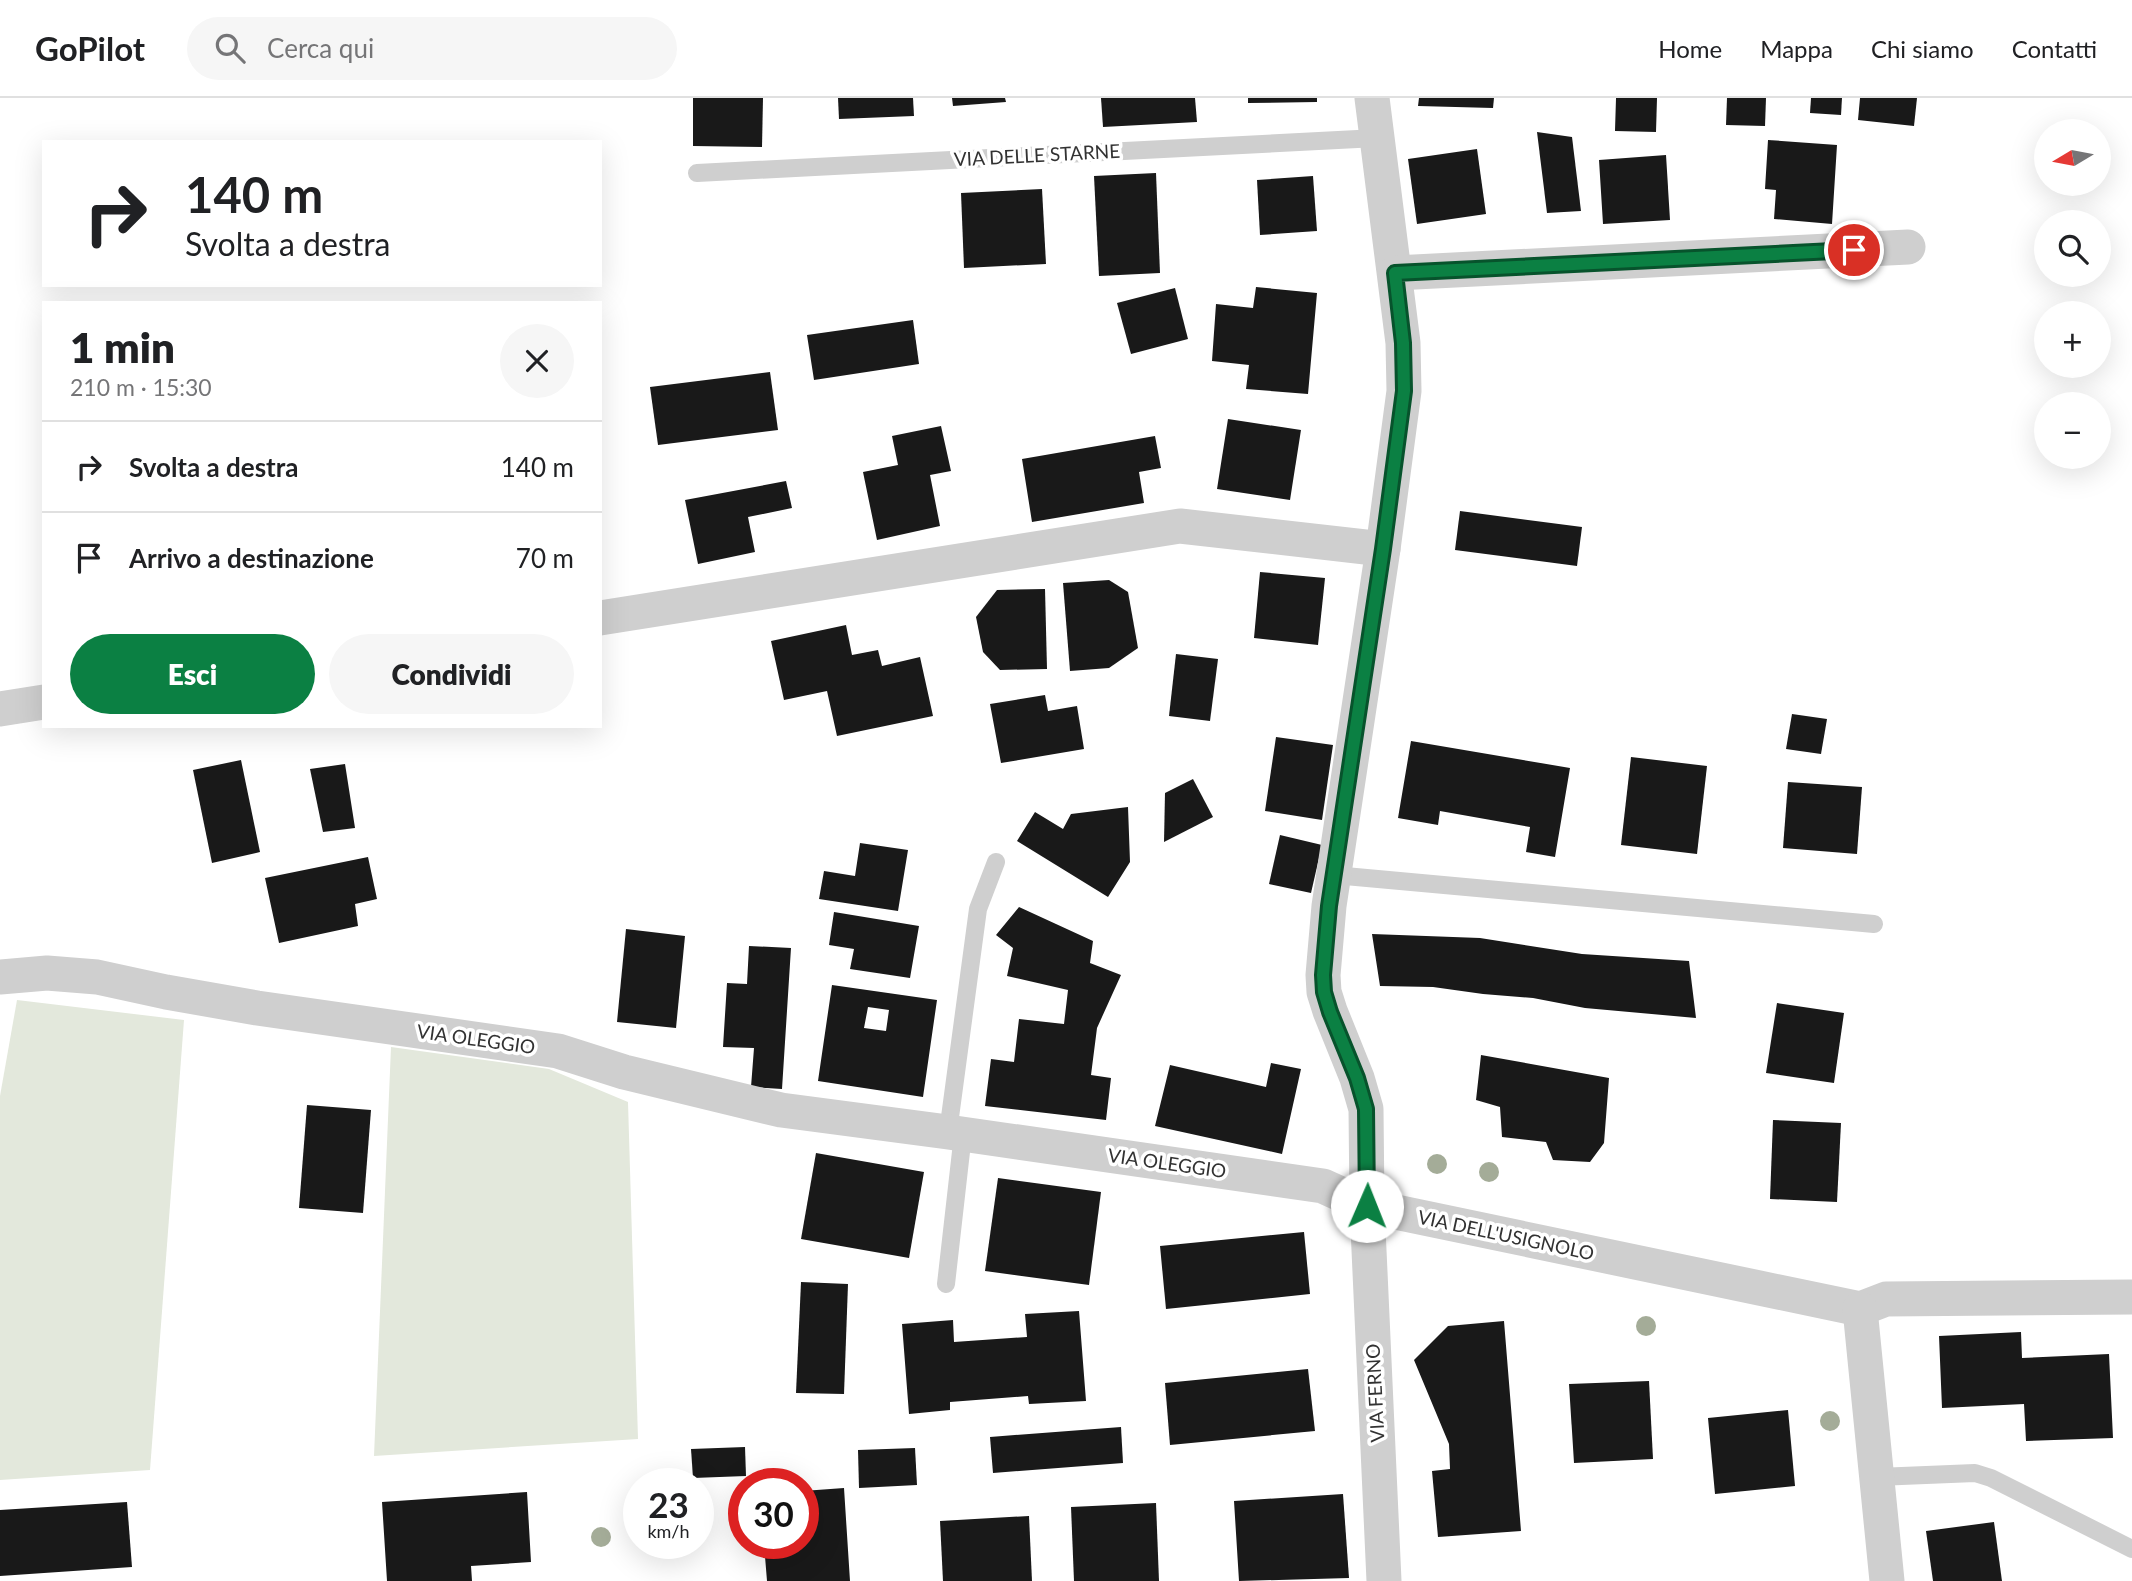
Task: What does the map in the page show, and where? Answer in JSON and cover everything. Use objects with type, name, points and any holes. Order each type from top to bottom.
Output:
[{"type":"street","points":[[1367,1206],[1366,1109],[1324,992],[1325,945],[1334,874],[1404,391],[1403,343],[1372,98]]},
{"type":"street","points":[[1395,273],[1908,247]]},
{"type":"street","points":[[602,618],[1180,526],[1383,549]]},
{"type":"street","points":[[0,709],[42,702]]},
{"type":"street","name":"VIA OLEGGIO","points":[[0,977],[47,973],[97,976],[166,992],[257,1008],[558,1051],[624,1072],[781,1110],[1323,1186],[1367,1206]]},
{"type":"street","name":"VIA DELL'USIGNOLO","points":[[1367,1206],[1860,1309]]},
{"type":"street","name":"VIA FERNO","points":[[1367,1206],[1384,1581]]},
{"type":"street","points":[[1887,1581],[1860,1309],[1886,1299],[2132,1297]]},
{"type":"lane","name":"VIA DELLE STARNE","points":[[697,173],[1377,138]]},
{"type":"lane","points":[[946,1284],[956,1133],[978,909],[996,862]]},
{"type":"lane","points":[[1334,874],[1874,925]]},
{"type":"lane","points":[[1877,1476],[1975,1473],[1991,1478],[2132,1549]]},
{"type":"shaded area","points":[[17,1000],[184,1020],[150,1470],[0,1480],[0,1096]]},
{"type":"shaded area","points":[[391,1047],[549,1069],[628,1102],[638,1439],[374,1456]]},
{"type":"building","points":[[693,98],[763,98],[762,147],[693,146]]},
{"type":"building","points":[[838,98],[913,98],[914,116],[839,119]]},
{"type":"building","points":[[952,98],[1005,98],[1006,102],[953,106]]},
{"type":"building","points":[[1101,98],[1195,98],[1197,122],[1103,127]]},
{"type":"building","points":[[1248,98],[1317,98],[1317,102],[1248,103]]},
{"type":"building","points":[[1419,98],[1494,98],[1493,108],[1418,106]]},
{"type":"building","points":[[1616,98],[1657,98],[1656,132],[1615,131]]},
{"type":"building","points":[[1727,98],[1766,98],[1765,126],[1726,125]]},
{"type":"building","points":[[1811,98],[1842,98],[1841,115],[1810,113]]},
{"type":"building","points":[[1860,98],[1917,98],[1914,126],[1858,120]]},
{"type":"building","points":[[1537,132],[1572,137],[1581,211],[1547,213]]},
{"type":"building","points":[[1768,140],[1837,145],[1832,224],[1774,219],[1776,190],[1765,189]]},
{"type":"building","points":[[1477,149],[1486,214],[1417,224],[1408,159]]},
{"type":"building","points":[[1666,155],[1670,220],[1603,224],[1599,160]]},
{"type":"building","points":[[1156,173],[1160,273],[1099,276],[1094,176]]},
{"type":"building","points":[[1313,176],[1317,231],[1260,235],[1257,180]]},
{"type":"building","points":[[1042,189],[1046,264],[964,268],[961,193]]},
{"type":"building","points":[[1256,287],[1317,293],[1308,394],[1246,389],[1249,365],[1212,361],[1216,304],[1253,308]]},
{"type":"building","points":[[1175,288],[1188,339],[1131,354],[1117,303]]},
{"type":"building","points":[[913,320],[919,364],[814,380],[807,335]]},
{"type":"building","points":[[770,372],[778,430],[658,445],[650,387]]},
{"type":"building","points":[[1228,419],[1301,430],[1290,500],[1217,489]]},
{"type":"building","points":[[941,426],[951,471],[930,475],[940,526],[877,540],[863,472],[898,465],[892,436]]},
{"type":"building","points":[[1155,436],[1161,468],[1139,472],[1144,503],[1032,522],[1022,459]]},
{"type":"building","points":[[786,481],[792,508],[748,517],[755,552],[698,564],[685,500]]},
{"type":"building","points":[[1460,511],[1582,527],[1577,566],[1455,550]]},
{"type":"building","points":[[1260,572],[1325,578],[1318,645],[1254,638]]},
{"type":"building","points":[[1109,580],[1128,592],[1138,648],[1109,668],[1070,671],[1063,583]]},
{"type":"building","points":[[1045,589],[1047,669],[1000,670],[983,652],[976,617],[997,590]]},
{"type":"building","points":[[846,625],[852,655],[878,650],[882,666],[920,657],[933,716],[837,736],[827,691],[784,700],[771,641]]},
{"type":"building","points":[[1176,654],[1218,659],[1210,721],[1169,716]]},
{"type":"building","points":[[1045,695],[1048,711],[1077,706],[1084,749],[1001,763],[990,704]]},
{"type":"building","points":[[1792,714],[1827,719],[1821,754],[1786,749]]},
{"type":"building","points":[[1276,737],[1333,745],[1322,820],[1265,811]]},
{"type":"building","points":[[1411,741],[1570,768],[1555,857],[1526,852],[1530,827],[1440,811],[1438,825],[1398,818]]},
{"type":"building","points":[[1631,757],[1707,766],[1697,854],[1621,845]]},
{"type":"building","points":[[241,760],[260,852],[212,863],[193,770]]},
{"type":"building","points":[[345,764],[355,828],[323,832],[310,769]]},
{"type":"building","points":[[1193,779],[1213,817],[1164,842],[1165,793]]},
{"type":"building","points":[[1788,782],[1862,787],[1857,854],[1783,848]]},
{"type":"building","points":[[1128,807],[1130,862],[1108,897],[1017,841],[1035,812],[1063,829],[1071,814]]},
{"type":"building","points":[[1280,835],[1322,845],[1311,893],[1269,884]]},
{"type":"building","points":[[860,843],[908,850],[898,911],[819,899],[824,871],[855,876]]},
{"type":"building","points":[[368,857],[377,899],[355,904],[358,926],[279,943],[265,878]]},
{"type":"building","points":[[1019,907],[1093,941],[1090,963],[1121,975],[1097,1028],[1091,1075],[1111,1078],[1106,1120],[985,1106],[991,1059],[1014,1062],[1019,1019],[1064,1024],[1068,990],[1007,976],[1013,948],[996,935]]},
{"type":"building","points":[[834,912],[919,926],[910,978],[850,969],[854,949],[829,945]]},
{"type":"building","points":[[626,929],[685,936],[676,1028],[617,1022]]},
{"type":"building","points":[[1372,934],[1480,938],[1582,954],[1689,961],[1696,1018],[1585,1008],[1533,998],[1433,987],[1380,986]]},
{"type":"building","points":[[749,946],[791,948],[782,1089],[751,1087],[754,1048],[723,1047],[727,983],[747,984]]},
{"type":"building","points":[[832,985],[937,1000],[923,1097],[818,1081]],"holes":[[[868,1007],[889,1010],[886,1031],[864,1028]]]},
{"type":"building","points":[[1777,1003],[1844,1013],[1834,1083],[1766,1073]]},
{"type":"building","points":[[1481,1055],[1609,1078],[1604,1143],[1590,1162],[1553,1160],[1546,1142],[1502,1137],[1500,1107],[1476,1100]]},
{"type":"building","points":[[1271,1063],[1301,1069],[1282,1154],[1155,1126],[1170,1065],[1266,1087]]},
{"type":"building","points":[[307,1105],[371,1110],[363,1213],[299,1208]]},
{"type":"building","points":[[1773,1120],[1841,1123],[1837,1202],[1770,1199]]},
{"type":"building","points":[[816,1153],[924,1172],[909,1258],[801,1239]]},
{"type":"building","points":[[998,1178],[1101,1192],[1089,1285],[985,1271]]},
{"type":"building","points":[[1304,1232],[1310,1294],[1166,1309],[1160,1246]]},
{"type":"building","points":[[801,1282],[848,1284],[844,1394],[796,1393]]},
{"type":"building","points":[[1079,1311],[1086,1401],[1029,1404],[1028,1396],[950,1402],[950,1410],[909,1414],[902,1324],[953,1320],[954,1342],[1027,1337],[1025,1314]]},
{"type":"building","points":[[1504,1321],[1521,1531],[1438,1537],[1432,1471],[1450,1469],[1449,1444],[1414,1360],[1448,1326]]},
{"type":"building","points":[[2021,1332],[2022,1358],[2109,1354],[2113,1438],[2026,1441],[2024,1404],[1942,1408],[1939,1336]]},
{"type":"building","points":[[1308,1369],[1315,1431],[1170,1445],[1165,1383]]},
{"type":"building","points":[[1649,1381],[1653,1459],[1574,1463],[1569,1384]]},
{"type":"building","points":[[1788,1410],[1795,1486],[1715,1494],[1708,1418]]},
{"type":"building","points":[[1121,1427],[1123,1463],[993,1473],[990,1437]]},
{"type":"building","points":[[745,1447],[746,1468],[728,1468],[728,1477],[714,1477],[714,1468],[692,1468],[691,1449]]},
{"type":"building","points":[[915,1448],[917,1485],[859,1488],[858,1450]]},
{"type":"building","points":[[844,1488],[850,1581],[767,1581],[765,1559],[819,1559],[819,1490]]},
{"type":"building","points":[[527,1492],[531,1562],[471,1566],[472,1581],[387,1581],[382,1502]]},
{"type":"building","points":[[1343,1494],[1349,1578],[1239,1581],[1234,1501]]},
{"type":"building","points":[[127,1502],[132,1567],[0,1576],[0,1510]]},
{"type":"building","points":[[1156,1503],[1159,1581],[1074,1581],[1071,1507]]},
{"type":"building","points":[[1029,1516],[1032,1581],[943,1581],[940,1521]]},
{"type":"building","points":[[1994,1522],[2002,1581],[1933,1581],[1926,1531]]},
{"type":"route","points":[[1367,1206],[1366,1109],[1357,1078],[1330,1012],[1324,992],[1323,975],[1329,906],[1404,391],[1403,343],[1395,273],[1854,250]]}]
